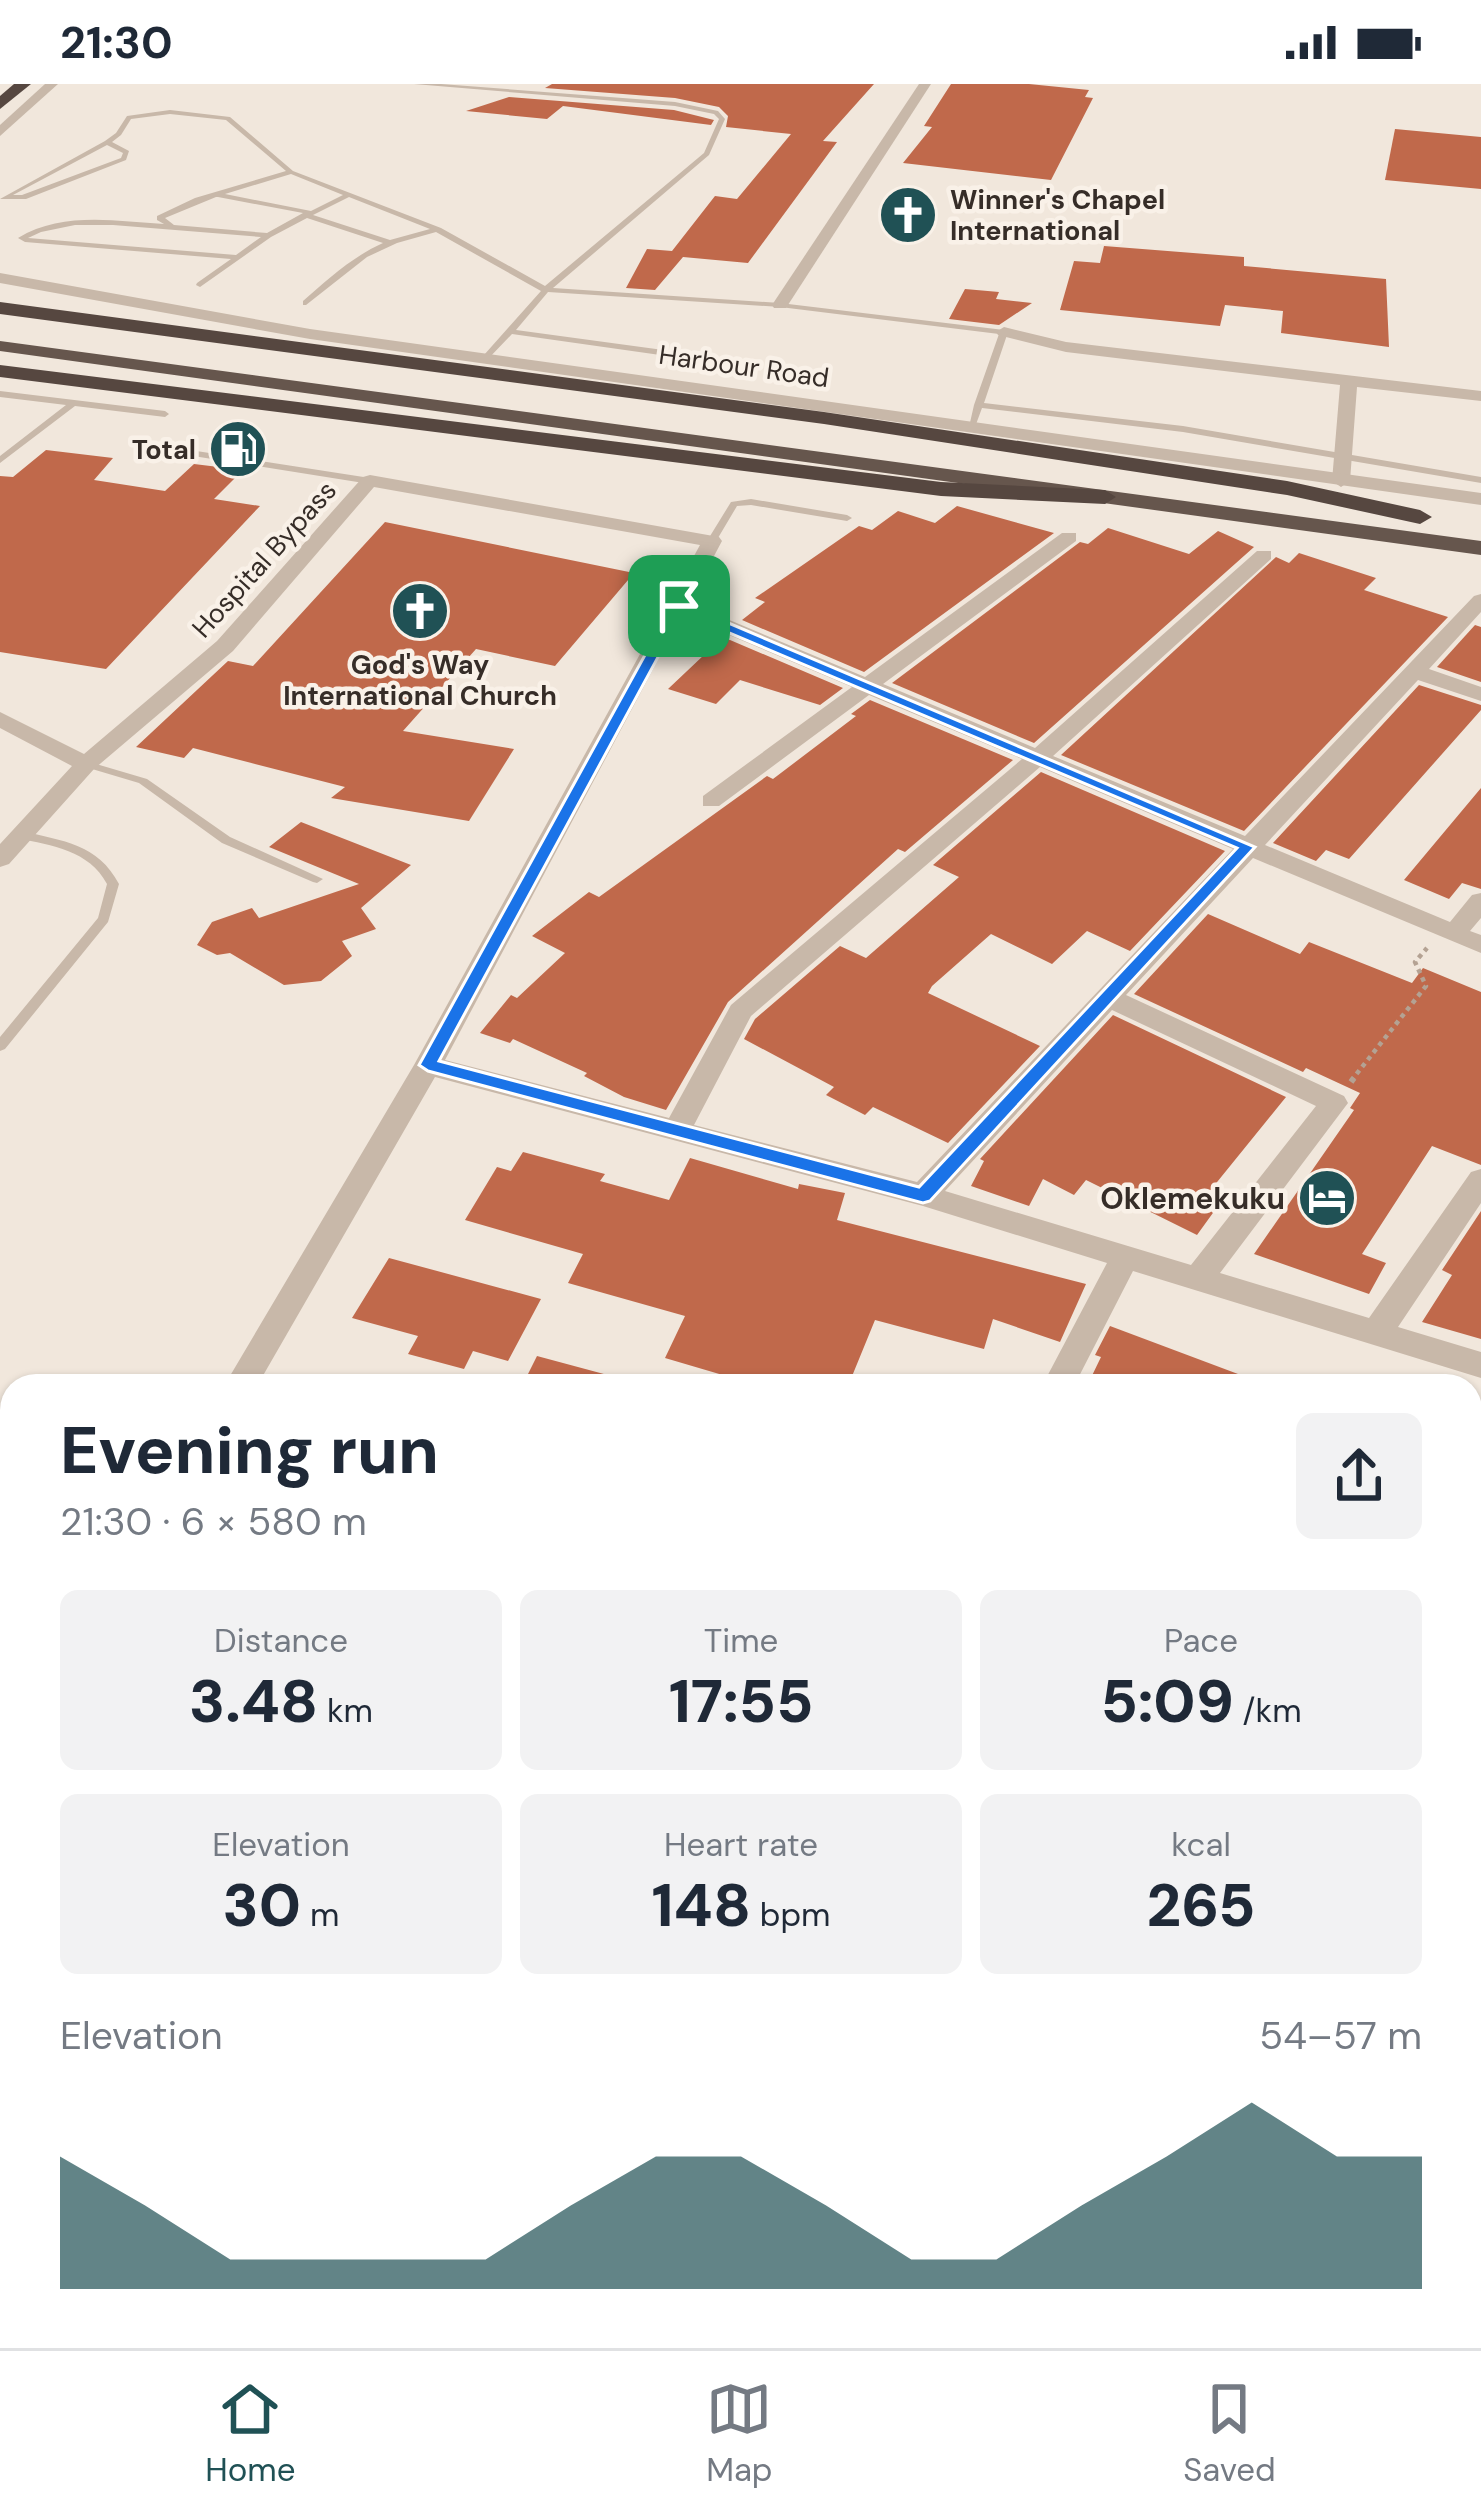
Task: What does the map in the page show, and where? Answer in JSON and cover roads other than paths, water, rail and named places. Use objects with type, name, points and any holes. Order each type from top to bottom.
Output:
[{"type":"highway","points":[[0,104],[23,84]]},
{"type":"highway","points":[[0,306],[867,424],[1287,488],[1420,517]]},
{"type":"highway","name":"Harbour Road","points":[[0,332],[664,427],[1105,497],[1481,548]]},
{"type":"highway","name":"Harbour Road","points":[[0,346],[1481,525]]},
{"type":"highway","points":[[0,371],[940,489],[1105,497]]},
{"type":"street","points":[[0,132],[52,84]]},
{"type":"street","points":[[780,305],[925,84]]},
{"type":"street","name":"Harbour Road","points":[[0,278],[196,316],[1481,500]]},
{"type":"street","points":[[1004,332],[1066,347],[1481,396]]},
{"type":"street","points":[[1342,481],[1349,380]]},
{"type":"street","name":"Hospital Bypass","points":[[0,860],[86,764],[225,646],[370,481],[712,541]]},
{"type":"street","points":[[711,801],[1069,537]]},
{"type":"street","points":[[247,1374],[428,1065],[712,541]]},
{"type":"street","points":[[677,1130],[740,1011],[1264,555]]},
{"type":"street","points":[[923,1196],[1481,600]]},
{"type":"street","points":[[679,606],[1481,945]]},
{"type":"street","points":[[1414,671],[1481,694]]},
{"type":"street","points":[[0,719],[86,764]]},
{"type":"street","points":[[1454,934],[1481,901]]},
{"type":"street","points":[[1107,997],[1334,1103],[1200,1276]]},
{"type":"street","points":[[428,1065],[923,1196],[1481,1364]]},
{"type":"street","points":[[1377,1331],[1481,1180]]},
{"type":"street","points":[[1064,1374],[1126,1255]]},
{"type":"lane","points":[[417,84],[675,104],[716,112],[722,118],[707,154],[546,290],[487,357]]},
{"type":"lane","points":[[107,142],[127,152],[124,159],[23,197],[2,196],[107,142],[135,114],[207,114],[242,127],[254,144],[291,172],[439,230],[546,290],[780,305],[1004,332],[972,425]]},
{"type":"lane","points":[[172,227],[160,218],[214,195],[291,172]]},
{"type":"lane","points":[[214,195],[306,214],[387,242]]},
{"type":"lane","points":[[200,285],[268,235],[348,196]]},
{"type":"lane","points":[[236,257],[22,239],[52,224],[71,222],[268,235]]},
{"type":"lane","points":[[306,303],[362,253],[439,230]]},
{"type":"lane","points":[[508,331],[759,366]]},
{"type":"lane","points":[[0,394],[165,414]]},
{"type":"lane","points":[[0,460],[73,403]]},
{"type":"lane","points":[[978,405],[1183,429],[1481,481]]},
{"type":"lane","name":"Hospital Bypass","points":[[190,453],[370,481]]},
{"type":"lane","points":[[712,541],[734,504],[751,502],[847,518]]},
{"type":"lane","points":[[86,764],[143,782],[226,839],[317,879]]},
{"type":"lane","points":[[0,1046],[104,919],[113,884],[98,860],[80,850],[22,835]]},
{"type":"place","name":"Winner's Chapel International","points":[[908,215]]},
{"type":"place","name":"Total","points":[[238,449]]},
{"type":"place","name":"God's Way International Church","points":[[420,611]]},
{"type":"place","name":"Oklemekuku","points":[[1327,1198]]}]
